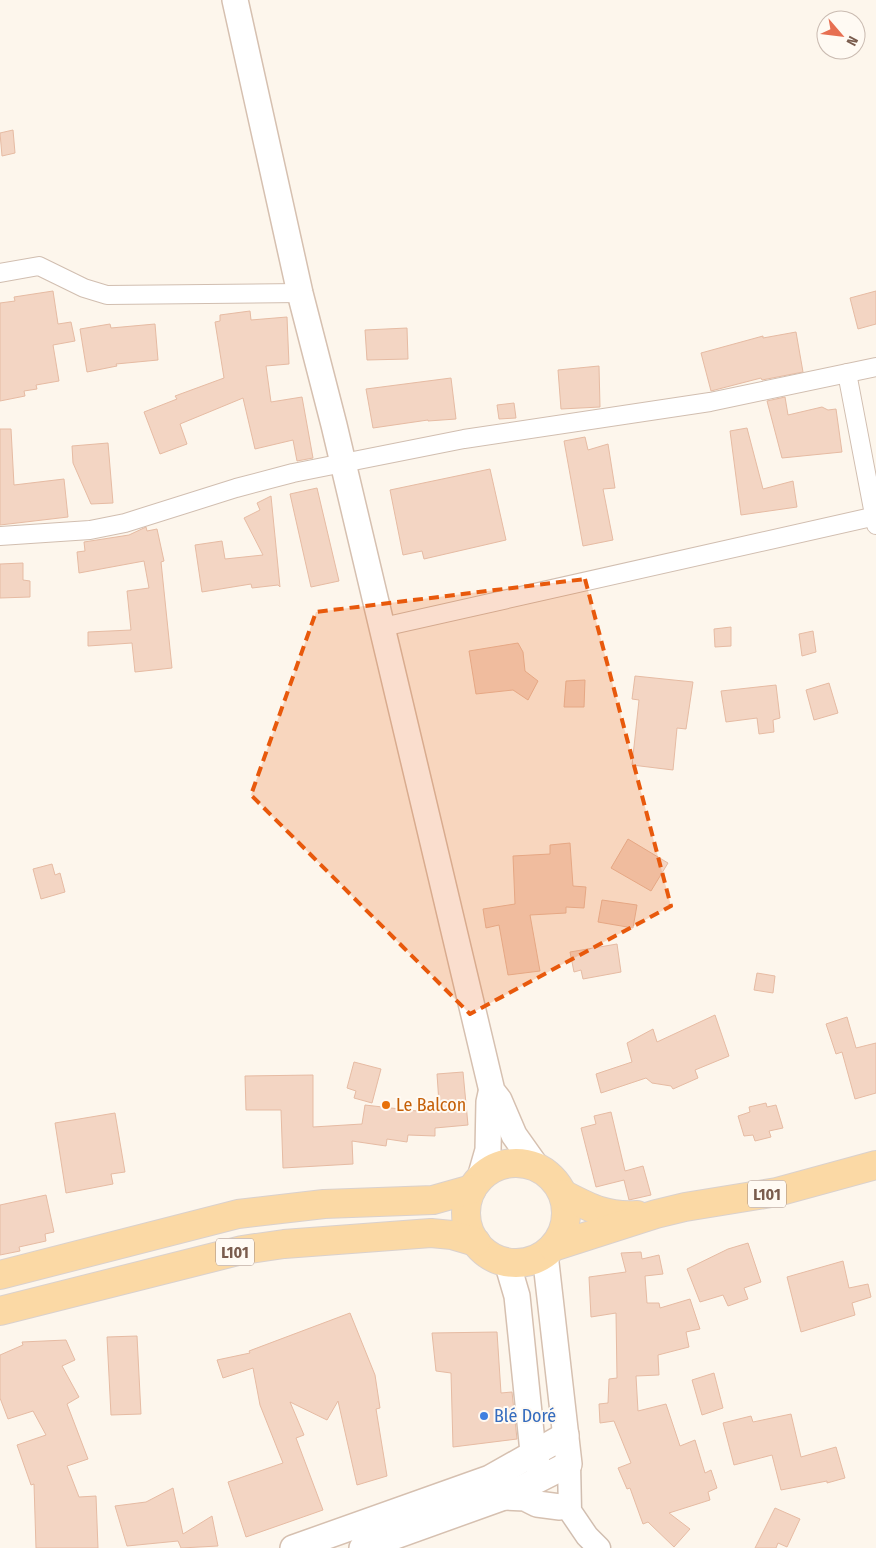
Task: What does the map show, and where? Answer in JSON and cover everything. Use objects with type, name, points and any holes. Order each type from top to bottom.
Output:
[{"type":"main road","points":[[235,0],[300,292],[383,627],[492,1091],[514,1135],[536,1166]]},
{"type":"main road","points":[[476,1184],[492,1169],[506,1163],[522,1162],[536,1166],[552,1177],[563,1194],[567,1218],[563,1231],[549,1251],[527,1262],[507,1262],[489,1256],[470,1233],[466,1210],[488,1150],[488,1102],[492,1091]]},
{"type":"main road","name":"L101","points":[[549,1251],[656,1214],[684,1207],[777,1192],[876,1165]]},
{"type":"main road","name":"L101","points":[[0,1275],[238,1214],[324,1204],[433,1200],[476,1184]]},
{"type":"main road","name":"L101","points":[[563,1194],[594,1210],[611,1215],[656,1214]]},
{"type":"main road","name":"L101","points":[[0,1312],[194,1261],[284,1244],[431,1233],[452,1235],[476,1242]]},
{"type":"main road","points":[[362,1548],[504,1497],[542,1476],[569,1464],[549,1251]]},
{"type":"main road","points":[[507,1262],[518,1296],[533,1452],[542,1476]]},
{"type":"main road","points":[[294,1548],[490,1478],[566,1435]]},
{"type":"main road","points":[[504,1497],[525,1498],[537,1504],[565,1509]]},
{"type":"street","points":[[0,273],[39,266],[84,288],[107,295],[300,292]]},
{"type":"street","points":[[0,536],[80,531],[125,524],[265,480],[464,440],[710,402],[876,367]]},
{"type":"street","points":[[383,627],[875,519],[847,373]]},
{"type":"street","points":[[565,1509],[569,1464]]},
{"type":"street","points":[[542,1476],[590,1544]]},
{"type":"highlighted area","points":[[585,579],[671,906],[470,1014],[251,795],[316,612]]},
{"type":"building","points":[[13,130],[15,153],[2,156],[0,133]]},
{"type":"building","points":[[53,291],[58,324],[71,322],[75,341],[53,345],[59,381],[36,385],[37,389],[24,391],[25,396],[0,401],[0,303],[15,301],[14,297]]},
{"type":"building","points":[[876,291],[876,324],[858,329],[850,298]]},
{"type":"building","points":[[250,311],[251,320],[287,317],[289,364],[266,366],[271,402],[302,397],[313,458],[297,461],[293,440],[255,449],[243,398],[180,424],[187,444],[160,454],[144,412],[177,399],[175,396],[224,378],[215,322],[220,321],[220,315]]},
{"type":"building","points":[[110,324],[111,328],[155,324],[158,360],[116,364],[117,366],[87,372],[80,329]]},
{"type":"building","points":[[407,328],[408,359],[367,360],[365,330]]},
{"type":"building","points":[[796,332],[803,372],[762,380],[761,378],[711,391],[701,353],[763,336],[763,338]]},
{"type":"building","points":[[599,366],[600,407],[561,409],[558,370]]},
{"type":"building","points":[[451,378],[456,419],[428,420],[373,428],[366,389]]},
{"type":"building","points":[[785,397],[788,415],[822,407],[828,410],[836,409],[842,452],[782,458],[767,401]]},
{"type":"building","points":[[514,403],[516,418],[499,419],[497,405]]},
{"type":"building","points":[[747,428],[763,489],[793,481],[797,507],[741,515],[730,431]]},
{"type":"building","points":[[0,429],[11,429],[14,485],[64,479],[68,517],[0,525]]},
{"type":"building","points":[[585,437],[588,450],[608,444],[615,488],[603,489],[613,540],[583,546],[564,441]]},
{"type":"building","points":[[108,443],[113,503],[91,504],[73,463],[72,446]]},
{"type":"building","points":[[490,469],[506,540],[424,559],[422,551],[403,555],[390,490]]},
{"type":"building","points":[[317,488],[339,581],[311,587],[290,494]]},
{"type":"building","points":[[271,496],[280,587],[278,585],[252,588],[251,584],[202,592],[195,545],[222,541],[225,559],[263,555],[244,518],[260,510],[257,503]]},
{"type":"building","points":[[146,527],[147,531],[157,529],[164,561],[161,562],[172,668],[135,672],[132,643],[88,646],[88,632],[131,630],[127,591],[149,588],[144,561],[79,573],[77,552],[85,551],[84,542],[129,535]]},
{"type":"building","points":[[23,563],[23,580],[30,581],[30,597],[0,598],[0,564]]},
{"type":"building","points":[[731,627],[731,646],[715,647],[714,629]]},
{"type":"building","points":[[813,631],[816,652],[802,656],[799,634]]},
{"type":"building","points":[[518,643],[523,652],[525,671],[538,681],[528,700],[513,690],[476,694],[469,651]]},
{"type":"building","points":[[635,676],[693,682],[686,729],[677,728],[673,770],[632,765],[639,700],[632,699]]},
{"type":"building","points":[[585,680],[584,707],[564,707],[566,681]]},
{"type":"building","points":[[829,683],[838,713],[814,720],[806,690]]},
{"type":"building","points":[[776,685],[780,718],[773,720],[774,732],[759,734],[757,718],[726,722],[721,691]]},
{"type":"building","points":[[628,839],[668,863],[651,891],[611,868]]},
{"type":"building","points":[[570,843],[573,886],[586,887],[584,908],[566,907],[566,913],[530,915],[540,971],[508,975],[499,925],[486,928],[483,909],[515,904],[513,856],[550,854],[550,845]]},
{"type":"building","points":[[52,864],[55,875],[60,873],[65,892],[41,899],[33,869]]},
{"type":"building","points":[[602,900],[637,905],[633,928],[598,922]]},
{"type":"building","points":[[617,944],[621,972],[583,979],[581,970],[574,972],[570,952]]},
{"type":"building","points":[[757,973],[775,976],[773,993],[754,990]]},
{"type":"building","points":[[715,1015],[729,1056],[695,1070],[698,1078],[673,1089],[671,1086],[652,1083],[646,1078],[601,1093],[596,1074],[632,1062],[627,1043],[653,1029],[657,1042]]},
{"type":"building","points":[[847,1017],[856,1048],[876,1043],[876,1093],[855,1099],[842,1052],[836,1054],[826,1024]]},
{"type":"building","points":[[354,1062],[381,1069],[372,1103],[354,1098],[356,1091],[347,1088]]},
{"type":"building","points":[[463,1072],[468,1125],[435,1128],[435,1136],[408,1135],[407,1142],[387,1139],[386,1146],[352,1141],[353,1164],[283,1168],[281,1110],[246,1110],[245,1076],[313,1075],[313,1127],[362,1124],[365,1105],[417,1111],[417,1102],[439,1103],[437,1074]]},
{"type":"building","points":[[766,1103],[767,1107],[776,1105],[783,1128],[769,1131],[771,1137],[755,1141],[753,1135],[744,1136],[738,1116],[750,1112],[749,1107]]},
{"type":"building","points":[[611,1112],[625,1171],[643,1166],[651,1195],[629,1200],[624,1180],[596,1187],[581,1128],[596,1124],[594,1116]]},
{"type":"building","points":[[115,1113],[125,1172],[111,1174],[113,1184],[66,1193],[55,1123]]},
{"type":"building","points":[[46,1195],[54,1232],[45,1234],[46,1241],[19,1247],[20,1251],[0,1255],[0,1205]]},
{"type":"building","points":[[748,1243],[761,1282],[744,1288],[748,1299],[728,1306],[723,1295],[700,1302],[687,1269],[728,1249]]},
{"type":"building","points":[[641,1252],[642,1259],[659,1255],[663,1274],[645,1276],[647,1303],[659,1303],[660,1308],[690,1299],[700,1329],[686,1332],[689,1347],[658,1355],[659,1375],[636,1376],[638,1411],[666,1404],[680,1446],[695,1440],[705,1473],[711,1470],[717,1488],[708,1492],[710,1500],[669,1513],[690,1529],[674,1547],[648,1522],[643,1524],[630,1488],[627,1489],[618,1468],[631,1463],[614,1421],[600,1423],[599,1404],[608,1403],[609,1379],[617,1378],[616,1313],[591,1317],[589,1277],[626,1272],[621,1253]]},
{"type":"building","points":[[843,1261],[849,1288],[868,1284],[871,1297],[852,1303],[855,1315],[801,1332],[787,1277]]},
{"type":"building","points":[[350,1313],[375,1375],[380,1408],[376,1409],[387,1476],[357,1485],[338,1401],[327,1420],[290,1402],[304,1435],[296,1438],[323,1510],[246,1537],[228,1482],[283,1463],[260,1405],[253,1368],[223,1378],[217,1360],[250,1353],[249,1351]]},
{"type":"building","points":[[497,1332],[501,1393],[512,1392],[517,1439],[453,1447],[451,1373],[436,1371],[432,1333]]},
{"type":"building","points":[[137,1336],[141,1414],[111,1415],[107,1337]]},
{"type":"building","points":[[66,1340],[75,1360],[62,1366],[79,1397],[67,1404],[88,1459],[67,1466],[79,1497],[96,1496],[98,1548],[36,1548],[34,1484],[31,1485],[17,1445],[46,1435],[33,1411],[8,1419],[0,1398],[0,1355],[23,1345],[22,1342]]},
{"type":"building","points":[[714,1373],[723,1408],[702,1415],[692,1380]]},
{"type":"building","points":[[791,1414],[801,1457],[836,1447],[845,1478],[827,1483],[827,1481],[781,1490],[772,1455],[734,1465],[723,1423],[751,1416],[753,1422]]},
{"type":"building","points":[[173,1488],[183,1534],[212,1516],[218,1546],[181,1548],[178,1541],[127,1546],[115,1506],[146,1502]]},
{"type":"building","points":[[775,1508],[800,1519],[787,1547],[778,1543],[776,1548],[755,1548]]},
{"type":"place","name":"Le Balcon","points":[[386,1105]]},
{"type":"place","name":"Blé Doré","points":[[484,1416]]}]
